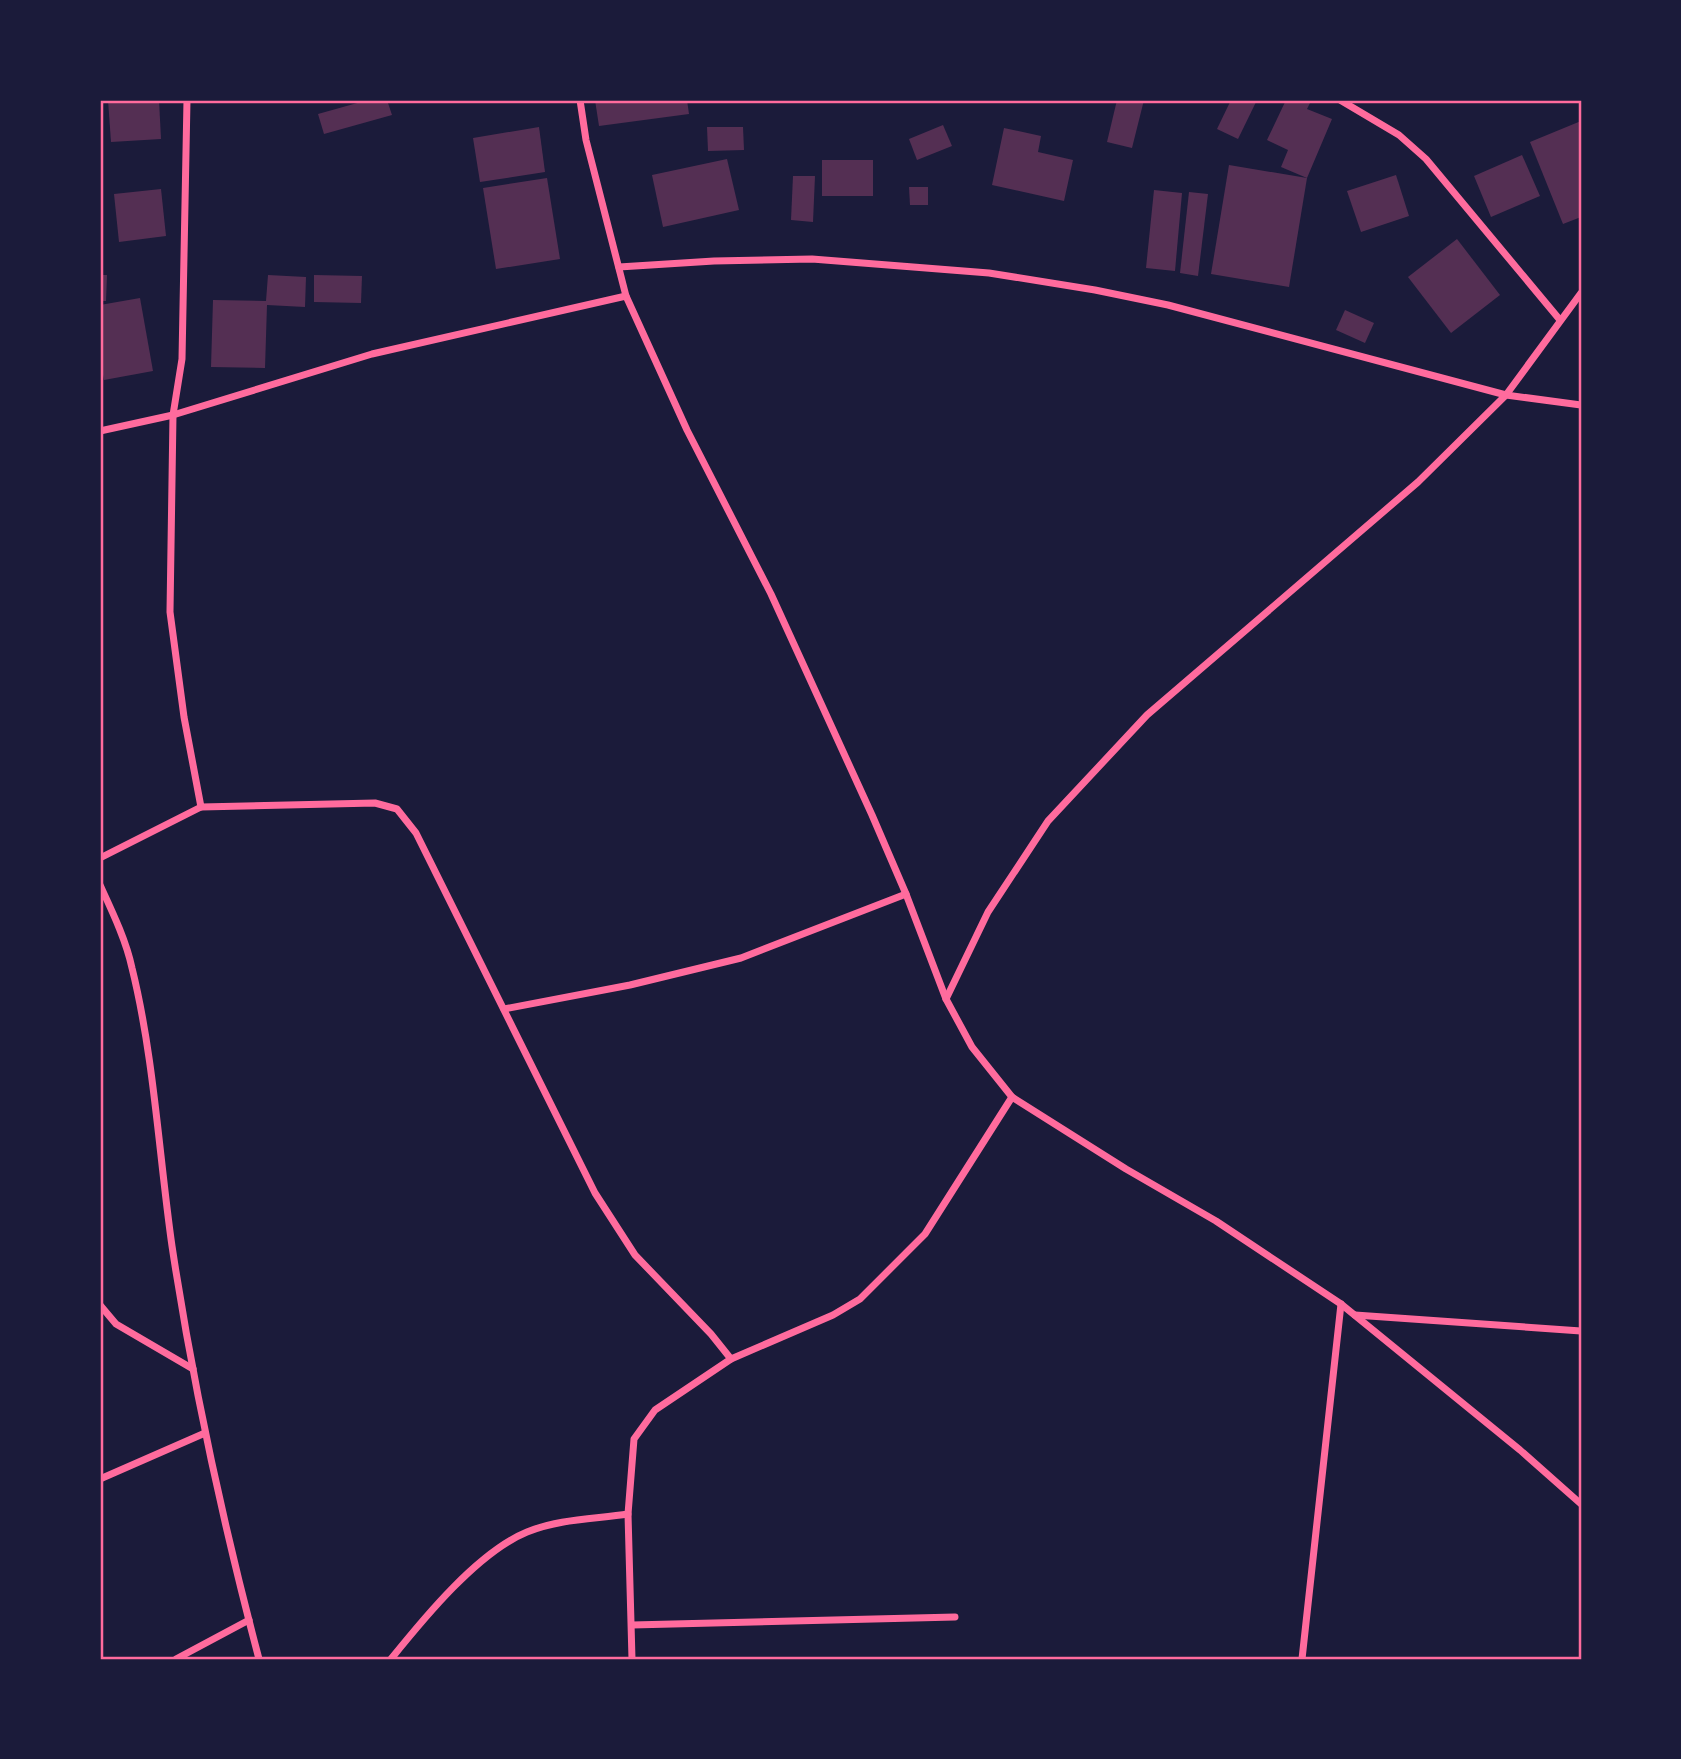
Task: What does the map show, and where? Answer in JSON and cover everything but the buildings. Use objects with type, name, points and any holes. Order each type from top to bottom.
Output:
[{"type":"street","points":[[187,100],[182,359],[173,415],[170,612],[184,717],[201,807]]},
{"type":"street","points":[[580,100],[586,140],[626,296],[687,430],[771,594],[906,894],[946,999],[971,1047],[1012,1097],[1216,1222],[1341,1304],[1520,1450],[1581,1504]]},
{"type":"street","points":[[1340,100],[1399,135],[1426,159],[1560,320]]},
{"type":"street","points":[[619,267],[714,261],[811,260],[989,273],[1167,305],[1506,395],[1581,405]]},
{"type":"street","points":[[946,999],[988,912],[1048,821],[1147,715],[1418,482],[1506,395],[1581,293]]},
{"type":"street","points":[[100,431],[173,415],[372,354],[626,296]]},
{"type":"street","points":[[100,858],[201,807],[375,803],[397,809],[416,833],[559,1123],[602,1203],[635,1255],[711,1334],[731,1359]]},
{"type":"street","points":[[100,885],[132,966],[172,1246],[193,1369],[205,1433],[259,1659]]},
{"type":"street","points":[[505,1009],[630,985],[741,958],[906,894]]},
{"type":"street","points":[[632,1659],[628,1514],[634,1439],[656,1410],[731,1359],[832,1315],[860,1299],[925,1234],[1012,1097]]},
{"type":"street","points":[[1302,1659],[1341,1304]]},
{"type":"street","points":[[100,1305],[116,1324],[193,1369]]},
{"type":"street","points":[[1354,1315],[1581,1331]]},
{"type":"street","points":[[100,1479],[205,1433]]},
{"type":"street","points":[[391,1659],[458,1583],[495,1552],[527,1532],[561,1523],[628,1514]]},
{"type":"street","points":[[632,1625],[955,1617]]},
{"type":"street","points":[[176,1659],[249,1620]]}]
